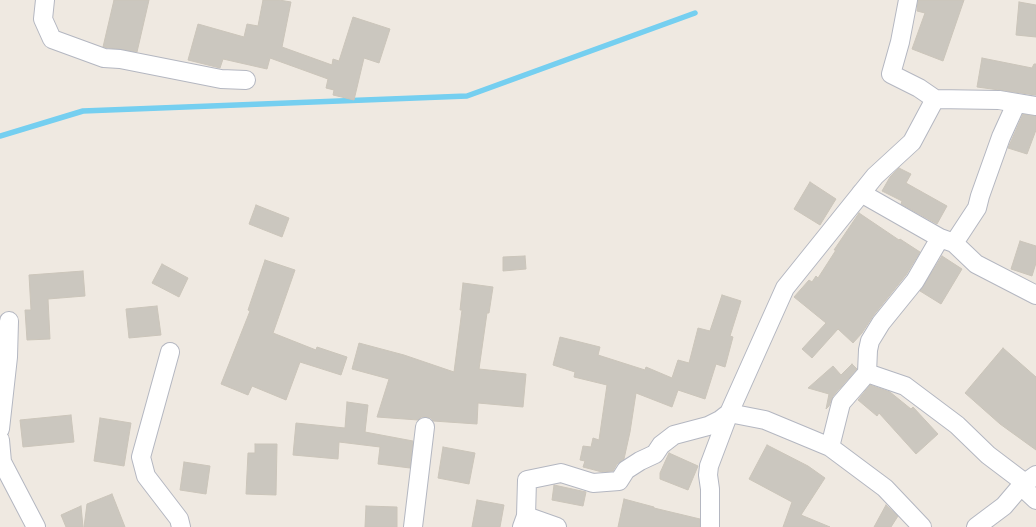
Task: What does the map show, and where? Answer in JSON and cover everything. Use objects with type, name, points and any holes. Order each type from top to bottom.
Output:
[{"type":"street","points":[[45,0],[43,19],[52,39],[104,58],[120,59],[221,79],[246,80]]},
{"type":"street","points":[[908,0],[900,42],[891,74],[919,88],[935,99],[999,100],[1016,104],[1036,106]]},
{"type":"street","points":[[710,527],[710,489],[708,475],[710,466],[729,413],[785,288],[860,193],[875,176],[912,142],[935,99]]},
{"type":"street","points":[[830,447],[841,403],[867,372],[870,341],[881,323],[947,240],[977,208],[1001,136],[1016,104]]},
{"type":"street","points":[[860,193],[947,240],[976,264],[1036,295]]},
{"type":"street","points":[[0,429],[8,357],[9,321]]},
{"type":"street","points":[[170,352],[141,457],[146,476],[179,519],[181,527]]},
{"type":"street","points":[[867,372],[905,386],[957,425],[988,454],[1027,481],[1036,500]]},
{"type":"street","points":[[557,527],[524,521],[527,480],[561,473],[593,483],[619,481],[626,470],[640,460],[655,454],[662,445],[674,435],[708,426],[720,420],[729,413],[765,420],[830,447],[885,488],[922,527]]},
{"type":"street","points":[[413,527],[425,427]]},
{"type":"street","points":[[0,440],[2,462],[36,527]]},
{"type":"street","points":[[976,527],[1004,506],[1027,481]]},
{"type":"building","points":[[114,0],[149,0],[137,52],[103,47]]},
{"type":"building","points":[[263,0],[291,2],[282,47],[332,65],[333,59],[339,61],[353,17],[390,29],[379,63],[364,58],[354,100],[333,95],[334,90],[326,88],[328,79],[270,58],[267,69],[223,59],[220,68],[188,60],[198,24],[244,37],[247,24],[258,26]]},
{"type":"building","points":[[918,0],[964,0],[943,61],[912,49],[925,13],[917,11]]},
{"type":"building","points":[[1019,2],[1036,5],[1036,37],[1016,35]]},
{"type":"building","points":[[982,58],[1032,68],[1034,64],[1036,64],[1036,95],[977,87]]},
{"type":"building","points":[[1023,114],[1036,116],[1036,130],[1027,154],[1008,148]]},
{"type":"building","points":[[899,168],[911,174],[906,183],[947,206],[937,224],[901,204],[902,201],[882,191],[890,177]]},
{"type":"building","points":[[810,182],[836,199],[820,225],[794,209]]},
{"type":"building","points":[[256,205],[289,218],[282,237],[249,224]]},
{"type":"building","points":[[859,213],[899,240],[900,239],[920,252],[906,275],[853,343],[838,329],[812,358],[802,349],[826,323],[794,297],[809,280],[812,282],[816,276],[818,278],[836,250],[834,250]]},
{"type":"building","points":[[1020,241],[1036,246],[1036,263],[1032,276],[1011,269]]},
{"type":"building","points":[[525,256],[526,269],[503,271],[503,257]]},
{"type":"building","points":[[942,256],[962,269],[941,304],[920,291]]},
{"type":"building","points":[[265,260],[295,270],[273,333],[316,350],[317,347],[347,357],[341,375],[300,362],[286,400],[252,386],[248,395],[221,384],[250,311],[248,310]]},
{"type":"building","points":[[162,264],[188,278],[179,297],[152,283]]},
{"type":"building","points":[[83,271],[85,296],[48,299],[50,339],[27,340],[25,310],[31,310],[29,275]]},
{"type":"building","points":[[463,283],[493,287],[489,313],[487,313],[479,369],[526,374],[523,407],[478,403],[477,424],[433,421],[431,418],[426,417],[421,417],[418,420],[377,417],[389,379],[352,369],[359,343],[404,355],[454,372],[462,310],[460,310]]},
{"type":"building","points":[[722,295],[741,301],[730,336],[733,337],[725,367],[716,364],[705,399],[678,390],[672,407],[636,393],[624,459],[617,464],[613,471],[602,472],[583,467],[585,461],[580,460],[583,446],[591,447],[593,438],[599,440],[607,385],[574,377],[575,372],[553,365],[560,337],[600,347],[598,355],[645,370],[646,367],[672,378],[678,360],[689,363],[698,328],[710,331]]},
{"type":"building","points":[[157,306],[161,335],[129,338],[126,309]]},
{"type":"building","points":[[1003,348],[1036,377],[1036,450],[1000,424],[965,393]]},
{"type":"building","points":[[852,364],[857,369],[833,396],[829,406],[826,409],[829,394],[808,388],[833,366],[841,375]]},
{"type":"building","points":[[870,385],[890,392],[911,409],[913,407],[938,434],[916,454],[879,413],[877,416],[858,400]]},
{"type":"building","points":[[347,402],[368,405],[365,432],[413,441],[410,468],[378,464],[380,447],[339,442],[338,459],[293,455],[296,423],[345,428]]},
{"type":"building","points":[[71,415],[74,442],[23,447],[20,420]]},
{"type":"building","points":[[100,418],[131,423],[124,466],[94,461]]},
{"type":"building","points":[[255,444],[277,444],[276,495],[246,494],[248,453],[255,453]]},
{"type":"building","points":[[767,445],[808,466],[825,478],[801,515],[830,527],[783,527],[792,502],[749,479]]},
{"type":"building","points":[[443,447],[475,453],[469,484],[438,478]]},
{"type":"building","points":[[669,453],[698,466],[688,490],[660,479],[660,473]]},
{"type":"building","points":[[184,462],[210,466],[206,494],[180,490]]},
{"type":"building","points":[[554,485],[586,492],[583,506],[552,500]]},
{"type":"building","points":[[112,494],[125,527],[84,527],[87,504]]},
{"type":"building","points":[[624,499],[700,519],[700,527],[618,527]]},
{"type":"building","points":[[477,500],[504,505],[500,527],[472,527]]},
{"type":"building","points":[[886,505],[898,516],[891,527],[874,527]]},
{"type":"building","points":[[81,506],[83,527],[66,527],[61,515]]},
{"type":"building","points":[[366,506],[397,507],[397,527],[365,527]]},
{"type":"waterway","points":[[0,136],[83,111],[467,96],[695,13]]}]
